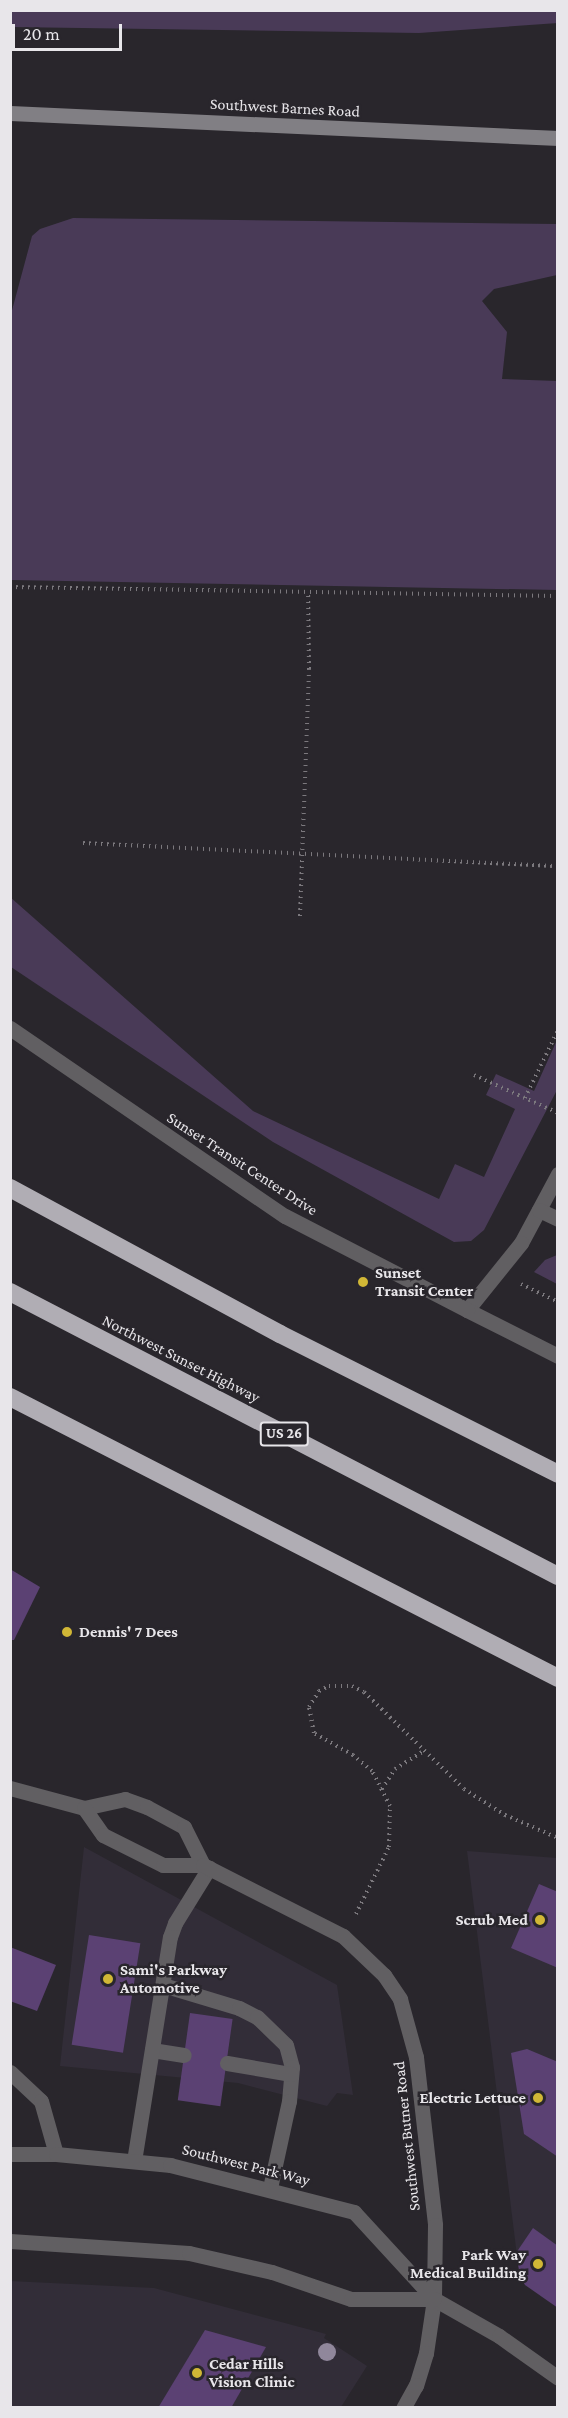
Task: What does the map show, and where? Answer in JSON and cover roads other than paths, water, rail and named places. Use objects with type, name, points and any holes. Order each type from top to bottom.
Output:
[{"type":"highway","points":[[10,1188],[280,1334],[558,1474]]},
{"type":"highway","name":"Northwest Sunset Highway","points":[[10,1292],[558,1576]]},
{"type":"highway","points":[[10,1397],[558,1678]]},
{"type":"main road","name":"Southwest Barnes Road","points":[[10,113],[558,138]]},
{"type":"street","name":"Sunset Transit Center Drive","points":[[10,1028],[285,1216],[558,1356]]},
{"type":"street","points":[[467,1310],[521,1243],[558,1174]]},
{"type":"street","points":[[538,1210],[558,1219]]},
{"type":"street","points":[[10,1788],[84,1808],[125,1799],[147,1807],[184,1827],[206,1866],[175,1923],[134,2161]]},
{"type":"street","name":"Southwest Butner Road","points":[[84,1808],[103,1835],[163,1865],[206,1866],[344,1936],[392,1984],[411,2030],[435,2225],[434,2299],[426,2353],[417,2385],[404,2408]]},
{"type":"street","points":[[163,1985],[257,2018],[286,2045],[291,2074],[289,2101],[270,2188]]},
{"type":"street","points":[[152,2050],[184,2055]]},
{"type":"street","points":[[226,2063],[291,2074]]},
{"type":"street","points":[[10,2072],[41,2101],[56,2154]]},
{"type":"street","name":"Southwest Park Way","points":[[10,2154],[56,2154],[170,2165],[270,2188],[354,2212],[434,2299],[499,2337],[558,2378]]},
{"type":"street","points":[[10,2241],[189,2253],[272,2272],[351,2299],[434,2299]]},
{"type":"place","name":"Sunset Transit Center","points":[[363,1282]]},
{"type":"place","name":"Dennis' 7 Dees","points":[[67,1632]]},
{"type":"place","name":"Scrub Med","points":[[540,1920]]},
{"type":"place","name":"Sami's Parkway Automotive","points":[[108,1979]]},
{"type":"place","name":"Electric Lettuce","points":[[538,2098]]},
{"type":"place","name":"Park Way Medical Building","points":[[538,2264]]},
{"type":"place","name":"Cedar Hills Vision Clinic","points":[[197,2373]]}]
